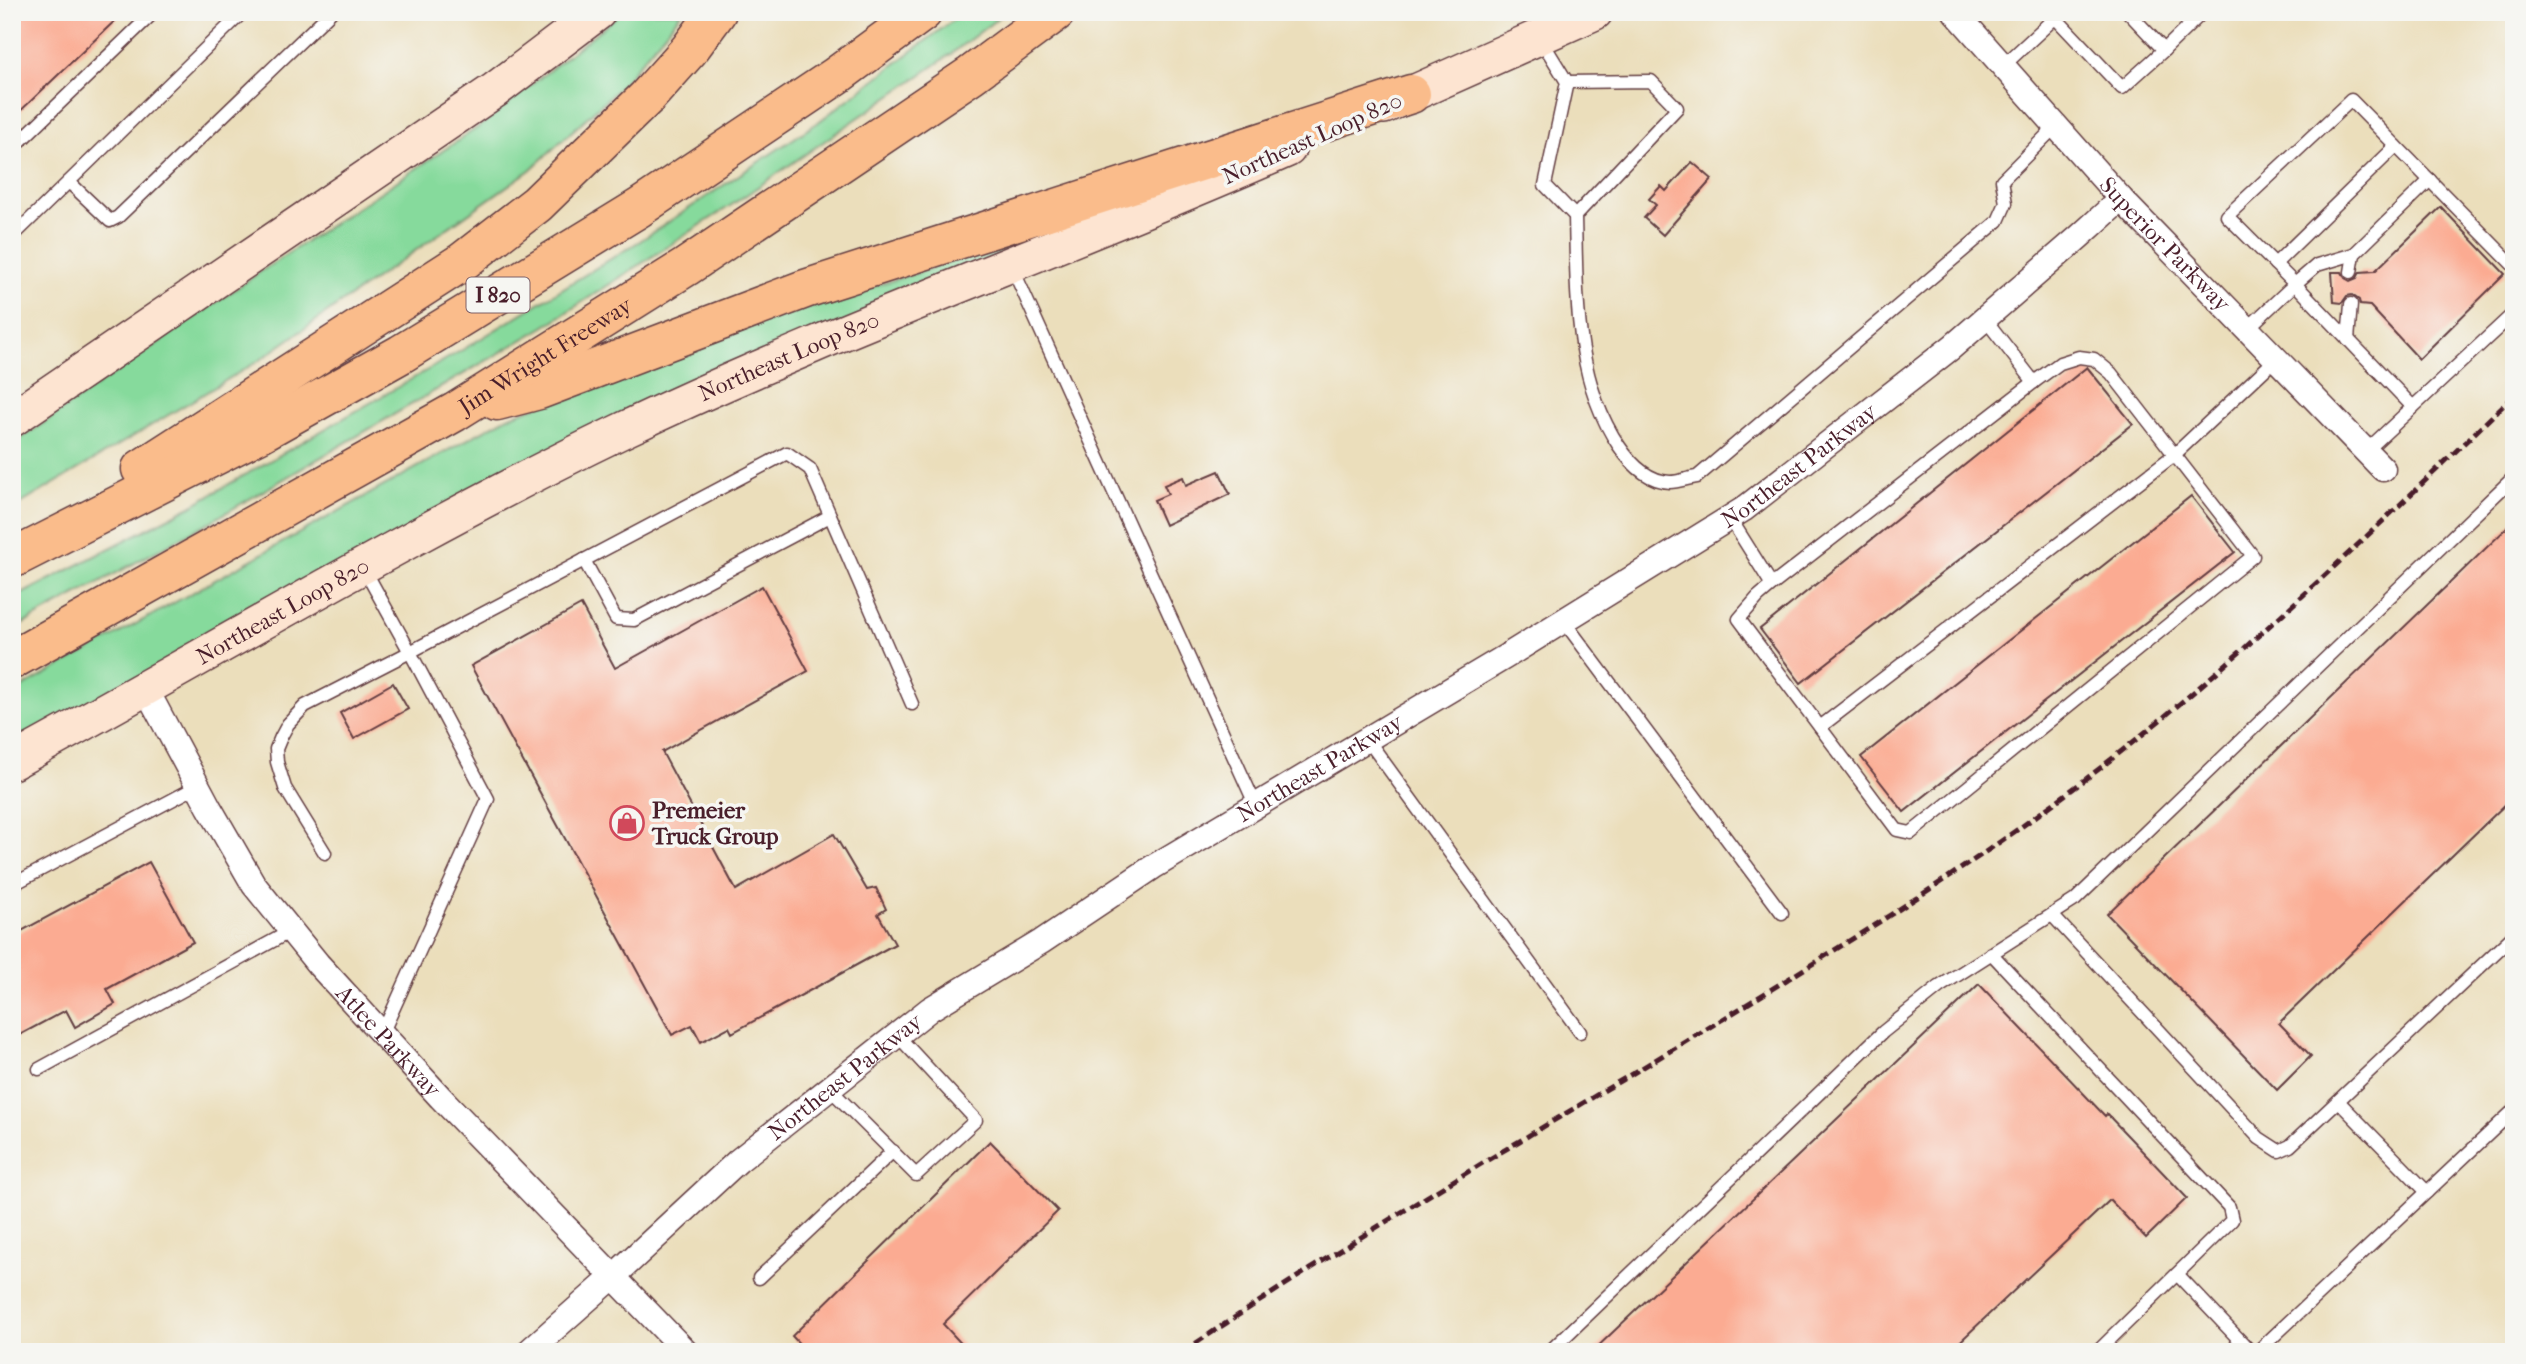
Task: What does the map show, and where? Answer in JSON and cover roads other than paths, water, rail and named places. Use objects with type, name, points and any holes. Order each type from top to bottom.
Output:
[{"type":"highway","points":[[50,538],[118,483],[450,269],[537,204],[647,97],[689,50],[717,12]]},
{"type":"highway","name":"I 820","points":[[12,559],[260,433],[401,354],[639,208],[836,76],[923,12]]},
{"type":"highway","name":"Jim Wright Freeway","points":[[12,660],[455,412],[686,268],[971,75],[1056,12]]},
{"type":"highway","points":[[455,412],[539,390],[805,289],[1411,94]]},
{"type":"main road","points":[[12,419],[495,90],[598,12]]},
{"type":"main road","name":"Northeast Loop 820","points":[[12,762],[363,567],[619,433],[821,340],[1177,198],[1595,12]]},
{"type":"street","name":"Superior Parkway","points":[[1955,12],[2120,199],[2375,460]]},
{"type":"street","name":"Northeast Parkway","points":[[528,1352],[738,1161],[930,1009],[1041,942],[1153,867],[1730,518],[1800,467],[1985,319],[2120,199]]},
{"type":"street","name":"Atlee Parkway","points":[[146,689],[254,885],[291,931],[441,1098],[686,1352]]},
{"type":"lane","points":[[12,149],[153,12]]},
{"type":"lane","points":[[12,237],[243,12]]},
{"type":"lane","points":[[69,182],[110,221],[118,217],[331,12]]},
{"type":"lane","points":[[2128,12],[2164,50]]},
{"type":"lane","points":[[2003,66],[2056,14],[2122,88],[2203,12]]},
{"type":"lane","points":[[1539,38],[1567,82],[1545,185],[1575,216],[1581,349],[1592,394],[1608,430],[1630,463],[1646,475],[1670,482],[1697,477],[1998,221],[2006,203],[2002,180],[2056,126]]},
{"type":"lane","points":[[1567,82],[1651,82],[1677,108],[1575,216]]},
{"type":"lane","points":[[2413,407],[2227,216],[2351,100],[2514,266]]},
{"type":"lane","points":[[2274,264],[2396,146]]},
{"type":"lane","points":[[2247,329],[2317,265],[2354,254],[2430,180]]},
{"type":"lane","points":[[2351,272],[2354,254]]},
{"type":"lane","points":[[1011,264],[1255,806]]},
{"type":"lane","points":[[2348,340],[2351,304]]},
{"type":"lane","points":[[2375,460],[2413,407],[2514,313]]},
{"type":"lane","points":[[1985,319],[2034,382]]},
{"type":"lane","points":[[2079,356],[2094,359],[2111,373],[2253,556],[1911,833],[1897,830],[1739,619],[1772,585],[2034,382],[2060,363],[2079,356]]},
{"type":"lane","points":[[1820,727],[2174,455],[2276,359]]},
{"type":"lane","points":[[324,853],[285,788],[277,762],[276,749],[281,737],[288,724],[305,706],[787,453],[810,469],[912,704]]},
{"type":"lane","points":[[1549,1352],[1883,1032],[1939,987],[2075,900],[2514,477]]},
{"type":"lane","points":[[584,560],[616,618],[634,620],[830,516]]},
{"type":"lane","points":[[1730,518],[1772,585]]},
{"type":"lane","points":[[363,567],[488,799],[382,1034]]},
{"type":"lane","points":[[1563,620],[1782,913]]},
{"type":"lane","points":[[1367,739],[1580,1032]]},
{"type":"lane","points":[[12,885],[198,786]]},
{"type":"lane","points":[[2052,915],[2259,1138],[2279,1151],[2290,1146],[2514,935]]},
{"type":"lane","points":[[39,1069],[291,931]]},
{"type":"lane","points":[[1991,953],[2229,1207],[2232,1220],[2097,1352]]},
{"type":"lane","points":[[828,1088],[916,1175],[976,1120],[897,1035]]},
{"type":"lane","points":[[2338,1101],[2427,1192]]},
{"type":"lane","points":[[2257,1352],[2514,1110]]},
{"type":"lane","points":[[759,1278],[892,1152]]},
{"type":"lane","points":[[2177,1274],[2251,1352]]},
{"type":"railway","points":[[1183,1352],[1408,1208],[1855,937],[2050,806],[2112,759],[2231,660],[2346,556],[2514,395]]},
{"type":"place","name":"Premeier Truck Group","points":[[627,823]]}]
